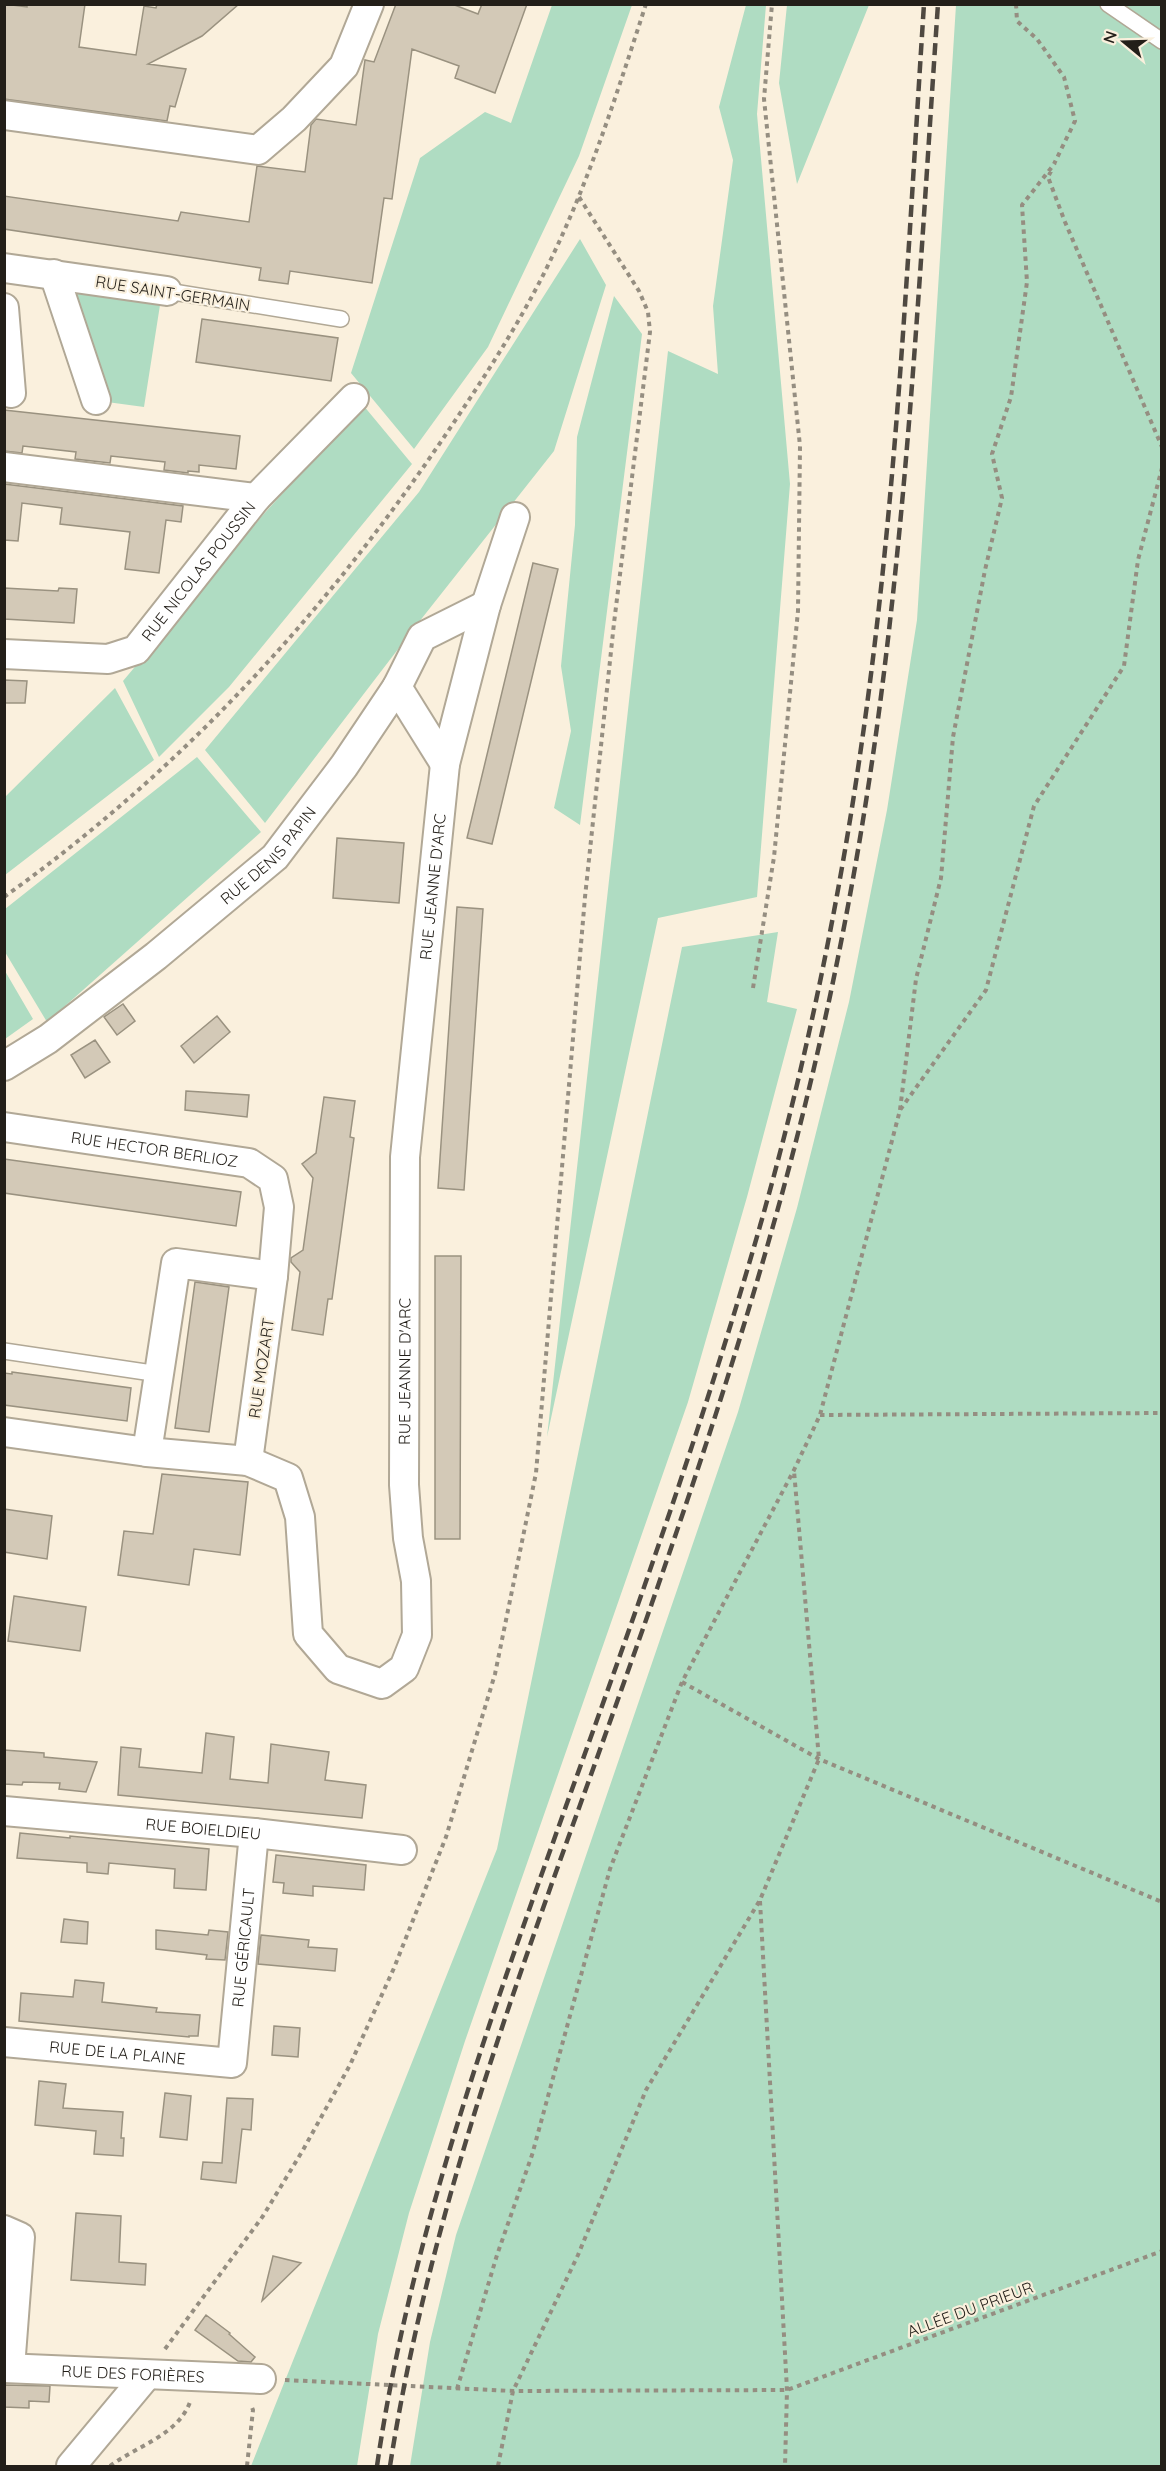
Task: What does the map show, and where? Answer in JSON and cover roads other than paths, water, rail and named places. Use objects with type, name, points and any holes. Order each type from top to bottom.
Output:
[{"type":"street","points":[[4,115],[258,150],[294,118],[344,66],[369,4]]},
{"type":"street","name":"RUE SAINT-GERMAIN","points":[[4,268],[167,291]]},
{"type":"street","points":[[54,274],[96,400]]},
{"type":"street","points":[[4,308],[11,393]]},
{"type":"street","name":"RUE NICOLAS POUSSIN","points":[[4,654],[108,659],[136,650],[256,498],[354,398]]},
{"type":"street","points":[[4,467],[256,498]]},
{"type":"street","name":"RUE JEANNE D'ARC","points":[[4,1432],[147,1452],[248,1461],[288,1478],[300,1516],[308,1634],[338,1669],[382,1684],[404,1668],[417,1635],[416,1581],[408,1538],[404,1485],[405,1158],[445,764],[486,605],[515,517]]},
{"type":"street","name":"RUE DENIS PAPIN","points":[[4,1066],[57,1032],[156,956],[275,857],[344,766],[397,687],[422,637],[486,605]]},
{"type":"street","points":[[397,687],[445,764]]},
{"type":"street","name":"RUE HECTOR BERLIOZ","points":[[4,1127],[249,1163],[273,1179],[279,1207],[273,1276]]},
{"type":"street","points":[[147,1452],[176,1263],[273,1276]]},
{"type":"street","name":"RUE MOZART","points":[[248,1461],[273,1276]]},
{"type":"street","name":"RUE BOIELDIEU","points":[[4,1810],[255,1833],[402,1850]]},
{"type":"street","name":"RUE GÉRICAULT","points":[[232,2063],[255,1833]]},
{"type":"street","name":"RUE DE LA PLAINE","points":[[4,2042],[232,2063]]},
{"type":"street","points":[[4,2230],[20,2237],[7,2368]]},
{"type":"street","name":"RUE DES FORIÈRES","points":[[7,2368],[253,2379]]},
{"type":"street","points":[[71,2466],[146,2376]]},
{"type":"lane","points":[[1108,4],[1161,41]]},
{"type":"lane","name":"RUE SAINT-GERMAIN","points":[[167,291],[341,319]]},
{"type":"lane","points":[[4,1352],[159,1374]]},
{"type":"railway","points":[[377,2466],[391,2381],[410,2297],[455,2132],[509,1968],[643,1590],[716,1372],[760,1226],[806,1046],[843,863],[874,649],[893,465],[924,4]]},
{"type":"railway","points":[[390,2466],[425,2291],[472,2120],[528,1951],[709,1436],[773,1226],[819,1046],[856,863],[887,649],[913,373],[938,4]]}]
